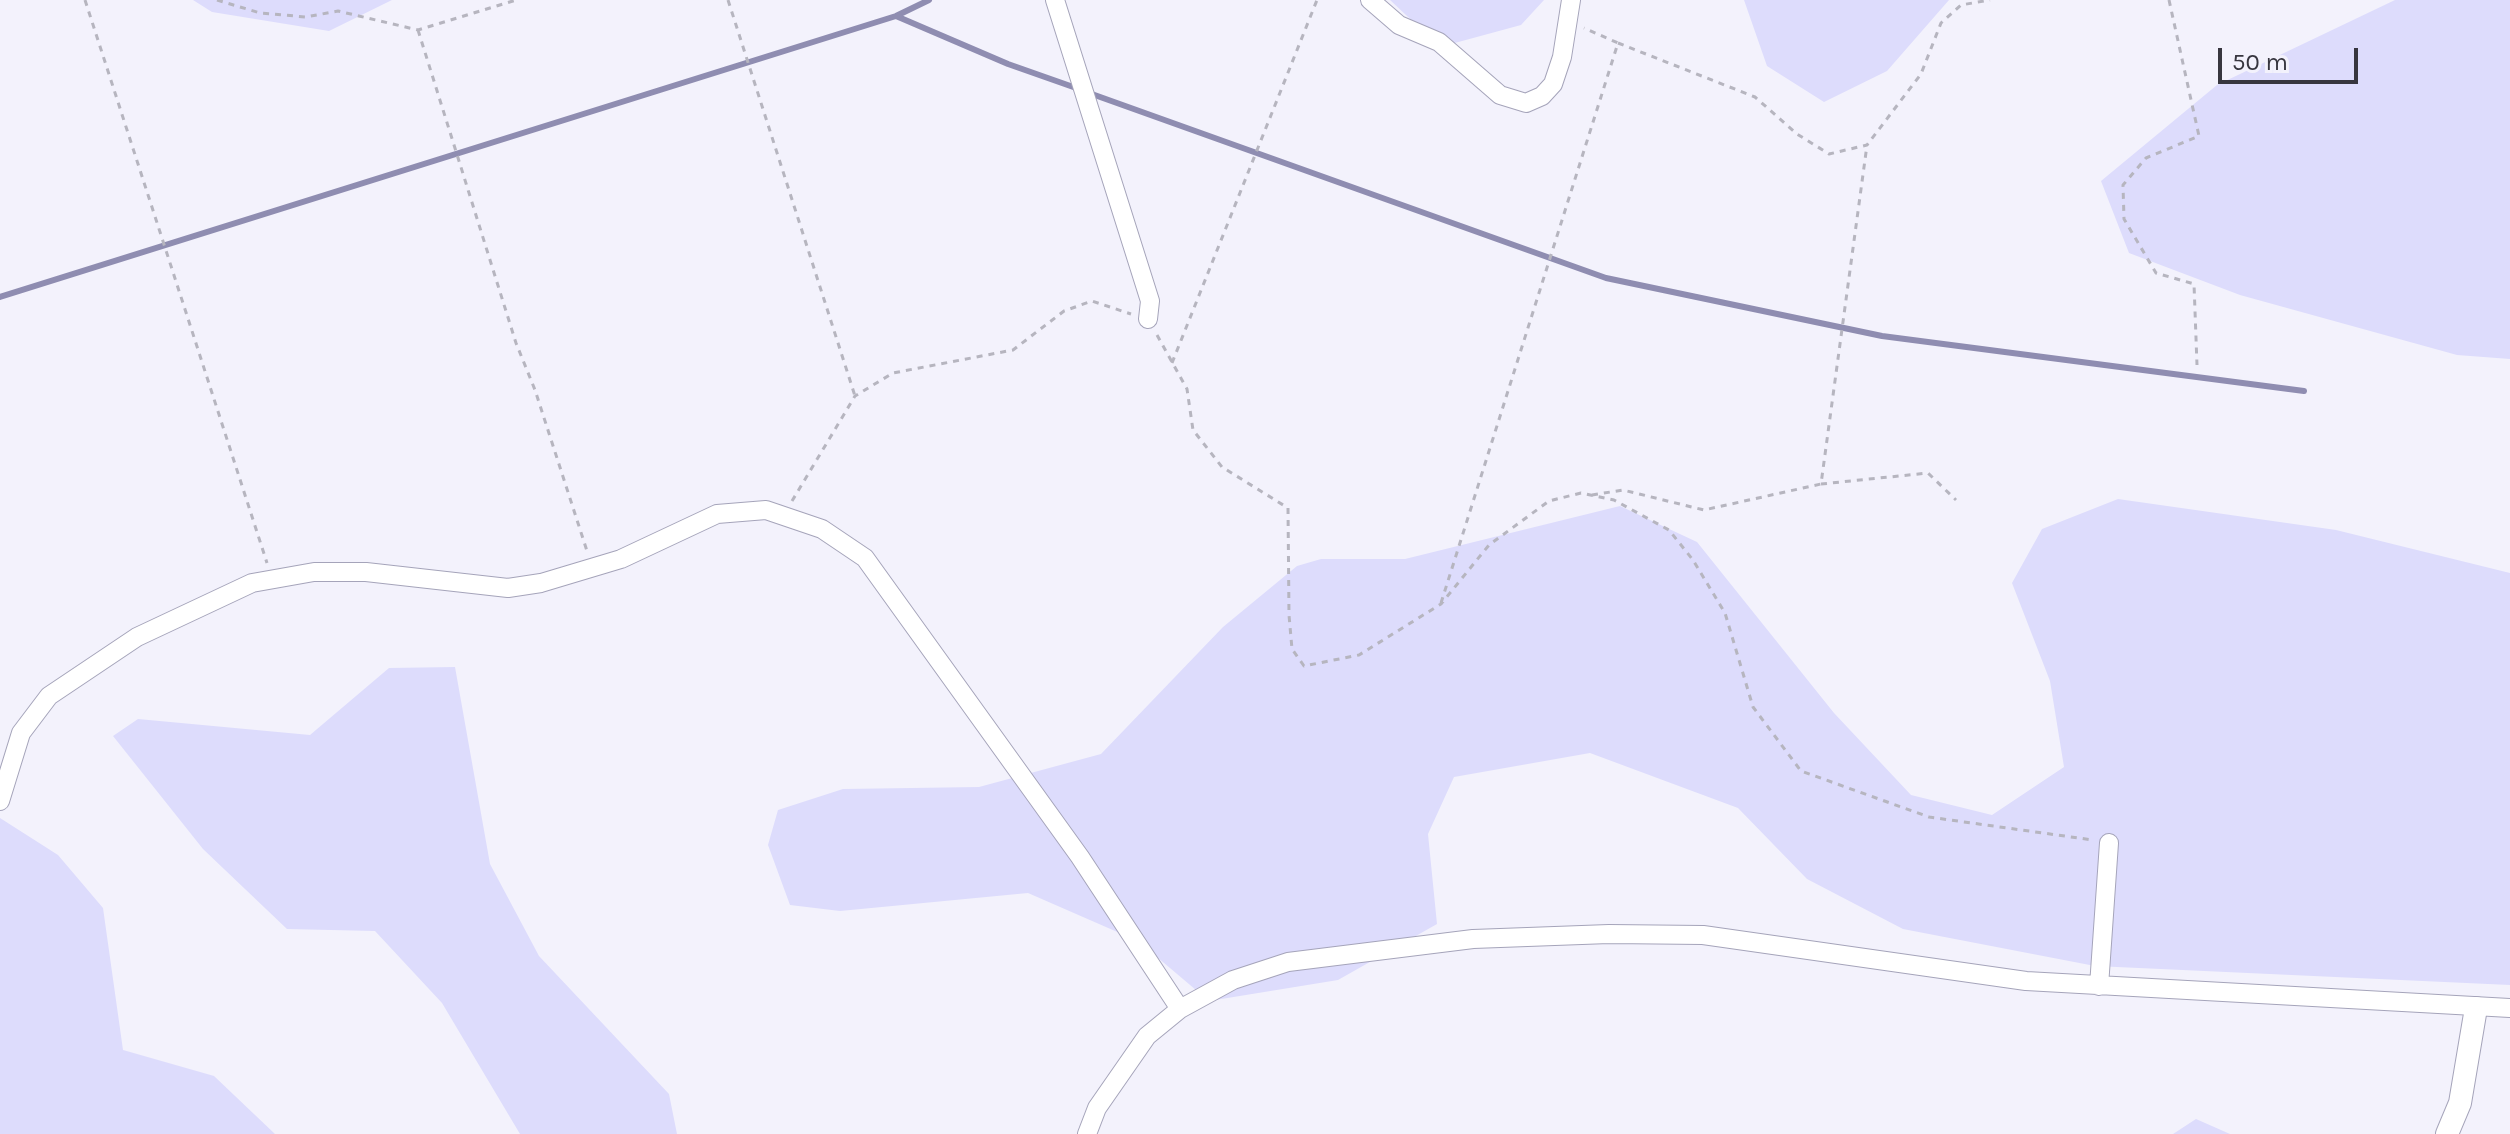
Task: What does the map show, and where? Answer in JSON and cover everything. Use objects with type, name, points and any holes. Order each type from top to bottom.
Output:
[{"type":"street","points":[[1055,0],[1150,301],[1148,319]]},
{"type":"street","points":[[1370,0],[1399,25],[1439,42],[1500,95],[1526,103],[1542,96],[1553,84],[1562,57],[1571,0]]},
{"type":"street","points":[[0,801],[21,733],[49,696],[166,621],[227,593],[272,579],[314,572],[366,572],[508,588],[541,583],[621,559],[717,514],[751,510],[784,514],[822,529],[865,558],[1080,857],[1180,1009]]},
{"type":"street","points":[[2099,986],[2109,843]]},
{"type":"street","points":[[1087,1134],[1097,1108],[1147,1036],[1180,1009],[1233,980],[1288,962],[1473,939],[1609,934],[1703,935],[2026,981],[2510,1008]]},
{"type":"street","points":[[2447,1134],[2460,1103],[2476,1008]]},
{"type":"path","points":[[85,0],[272,579]]},
{"type":"path","points":[[217,0],[260,13],[306,17],[338,11],[418,30],[516,0]]},
{"type":"path","points":[[728,0],[855,396]]},
{"type":"path","points":[[1172,363],[1317,0]]},
{"type":"path","points":[[1821,484],[1867,145],[1921,74],[1941,23],[1961,5],[1990,0]]},
{"type":"path","points":[[2169,0],[2199,136],[2146,158],[2123,185],[2124,219],[2156,273],[2194,284],[2197,365]]},
{"type":"path","points":[[1566,21],[1755,97],[1797,134],[1829,154],[1867,145]]},
{"type":"path","points":[[418,30],[516,343],[535,390],[592,567]]},
{"type":"path","points":[[1441,604],[1618,43]]},
{"type":"path","points":[[784,514],[855,396],[893,373],[1013,350],[1064,311],[1092,301],[1148,319],[1187,389],[1193,430],[1222,467],[1288,508],[1292,649],[1304,666],[1359,655],[1441,604],[1489,545],[1549,501],[1623,490],[1704,510],[1821,484],[1928,473],[1956,500]]},
{"type":"path","points":[[1589,495],[1614,500],[1669,530],[1693,560],[1725,613],[1753,707],[1801,771],[1929,817],[2109,843]]},
{"type":"shaded area","points":[[193,0],[392,0],[329,31],[212,12]]},
{"type":"shaded area","points":[[1390,0],[1544,0],[1521,25],[1440,47]]},
{"type":"shaded area","points":[[1744,0],[1949,0],[1887,71],[1824,102],[1767,66]]},
{"type":"shaded area","points":[[2395,0],[2510,0],[2510,359],[2457,355],[2240,295],[2129,253],[2101,181],[2217,85]]},
{"type":"shaded area","points":[[2118,499],[2336,530],[2510,573],[2510,985],[2095,966],[1903,929],[1807,879],[1738,808],[1590,753],[1454,777],[1428,834],[1437,924],[1338,980],[1209,1001],[1138,941],[1028,893],[840,911],[790,905],[768,845],[778,810],[843,789],[979,787],[1101,754],[1223,627],[1297,566],[1321,559],[1405,559],[1620,506],[1697,542],[1834,713],[1911,795],[1992,815],[2064,767],[2050,681],[2012,583],[2042,529]]},
{"type":"shaded area","points":[[455,667],[490,864],[539,956],[669,1094],[677,1134],[520,1134],[442,1003],[375,931],[287,929],[203,849],[113,736],[138,719],[310,735],[389,668]]},
{"type":"shaded area","points":[[0,818],[58,855],[103,908],[123,1050],[214,1076],[275,1134],[0,1134]]},
{"type":"shaded area","points":[[2196,1119],[2230,1134],[2173,1134]]},
{"type":"waterway","points":[[0,297],[896,16],[929,0]]},
{"type":"waterway","points":[[896,16],[1008,64],[1079,89]]},
{"type":"waterway","points":[[1089,93],[1606,278],[1882,336],[2304,391]]}]
